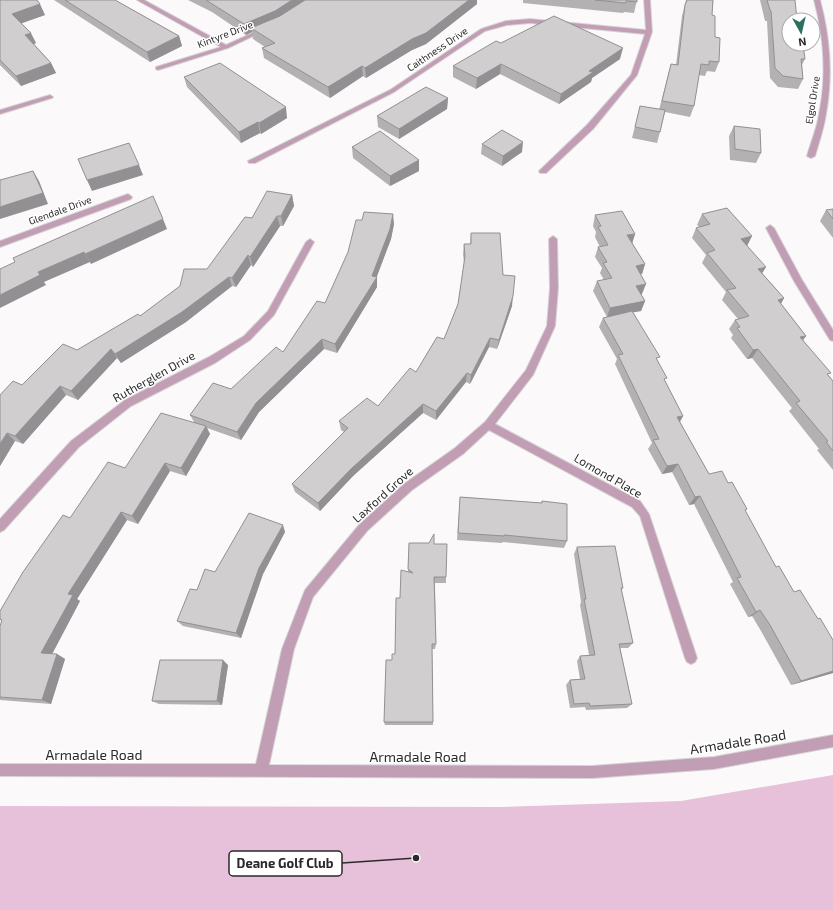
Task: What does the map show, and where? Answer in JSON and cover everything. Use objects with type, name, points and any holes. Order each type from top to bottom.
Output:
[{"type":"street","points":[[140,0],[226,47]]},
{"type":"street","points":[[543,171],[590,127],[634,75],[649,32],[647,0]]},
{"type":"street","name":"Elgol Drive","points":[[811,156],[823,114],[827,83],[826,54],[817,0]]},
{"type":"street","name":"Caithness Drive","points":[[252,161],[392,91],[483,30],[506,23],[530,21],[649,32]]},
{"type":"street","name":"Kintyre Drive","points":[[158,68],[226,47],[272,26]]},
{"type":"street","points":[[0,112],[50,97]]},
{"type":"street","name":"Glendale Drive","points":[[0,244],[128,196]]},
{"type":"street","points":[[770,228],[798,281],[833,338]]},
{"type":"street","name":"Laxford Grove","points":[[261,771],[288,649],[309,594],[369,523],[408,487],[459,451],[488,425],[530,372],[550,326],[554,288],[553,239]]},
{"type":"street","name":"Rutherglen Drive","points":[[0,527],[75,444],[128,403],[212,360],[247,338],[271,313],[310,242]]},
{"type":"street","name":"Lomond Place","points":[[488,425],[636,504],[644,514],[691,658]]},
{"type":"street","name":"Armadale Road","points":[[0,770],[592,772],[714,763],[833,741]]},
{"type":"shaded area","points":[[833,775],[833,910],[0,910],[0,806],[503,807],[681,801]]},
{"type":"building","points":[[0,0],[37,0],[40,4],[12,14],[31,33],[25,35],[51,63],[16,76],[0,60]]},
{"type":"building","points":[[65,0],[115,0],[179,36],[147,52]]},
{"type":"building","points":[[206,0],[292,0],[275,11],[244,24]]},
{"type":"building","points":[[305,0],[469,0],[426,33],[412,39],[365,68],[362,66],[328,87],[262,48],[275,43],[251,28],[280,16]]},
{"type":"building","points":[[595,0],[637,0],[637,2],[626,1],[626,3]]},
{"type":"building","points":[[687,0],[713,0],[712,15],[715,16],[715,37],[720,38],[719,62],[709,61],[709,65],[701,64],[694,106],[662,101],[671,64],[678,65],[685,5]]},
{"type":"building","points":[[767,0],[795,0],[796,12],[781,12],[781,52],[804,52],[805,59],[801,59],[803,79],[783,76],[775,68],[770,10]]},
{"type":"building","points":[[554,16],[623,48],[589,71],[593,72],[561,94],[501,64],[477,78],[453,66],[496,41],[501,43]]},
{"type":"building","points":[[220,63],[286,107],[259,123],[258,122],[239,132],[184,77]]},
{"type":"building","points":[[426,87],[448,98],[399,129],[377,116]]},
{"type":"building","points":[[640,106],[665,110],[660,132],[635,127]]},
{"type":"building","points":[[734,126],[760,129],[761,153],[735,149]]},
{"type":"building","points":[[502,130],[523,142],[503,156],[482,144]]},
{"type":"building","points":[[380,131],[419,160],[390,176],[352,147]]},
{"type":"building","points":[[129,143],[139,165],[87,180],[78,159]]},
{"type":"building","points":[[33,171],[43,193],[0,207],[0,180]]},
{"type":"building","points":[[267,191],[292,195],[281,216],[277,216],[250,257],[248,255],[232,278],[229,277],[182,312],[115,354],[111,349],[71,391],[60,386],[15,436],[7,433],[0,444],[0,395],[13,381],[22,385],[63,344],[77,350],[138,314],[140,316],[180,286],[184,269],[207,269],[245,217],[252,218]]},
{"type":"building","points":[[153,196],[163,219],[85,254],[84,252],[38,272],[40,275],[0,295],[0,269],[15,262],[13,258]]},
{"type":"building","points":[[727,208],[752,236],[741,239],[766,267],[758,269],[784,298],[778,300],[806,336],[800,337],[831,373],[827,374],[833,381],[833,451],[826,442],[828,441],[796,403],[800,401],[758,349],[753,350],[737,328],[740,327],[735,320],[749,316],[727,290],[736,288],[707,253],[715,250],[696,228],[710,224],[702,214]]},
{"type":"building","points":[[833,209],[833,219],[826,210]]},
{"type":"building","points":[[622,211],[635,234],[627,235],[645,264],[636,266],[646,284],[636,286],[645,301],[610,308],[597,281],[612,278],[603,263],[607,262],[598,247],[608,245],[598,227],[601,226],[595,215]]},
{"type":"building","points":[[364,212],[393,214],[390,229],[372,276],[377,277],[335,344],[322,339],[256,403],[237,432],[190,415],[213,383],[231,389],[276,347],[283,352],[317,301],[325,303],[348,252],[356,220],[362,220]]},
{"type":"building","points":[[471,233],[500,233],[503,275],[515,276],[513,296],[499,340],[490,338],[471,375],[467,373],[436,411],[423,404],[352,468],[318,503],[292,484],[348,428],[339,421],[367,398],[378,406],[410,368],[416,372],[437,337],[444,339],[458,304],[465,256],[464,244],[471,244]]},
{"type":"building","points":[[632,311],[660,357],[656,358],[667,378],[664,379],[683,416],[677,417],[709,474],[722,471],[728,483],[732,482],[747,509],[745,510],[776,567],[779,566],[794,592],[800,590],[818,619],[820,618],[833,640],[833,671],[801,681],[770,625],[760,610],[756,612],[737,578],[741,577],[700,496],[695,497],[678,464],[667,466],[653,440],[659,439],[618,355],[623,354],[603,318]]},
{"type":"building","points":[[161,413],[206,426],[181,468],[165,463],[132,516],[121,512],[68,594],[73,595],[41,653],[57,654],[42,700],[0,697],[0,626],[2,620],[0,619],[0,611],[23,572],[63,515],[70,518],[108,462],[125,468]]},
{"type":"building","points":[[460,497],[542,503],[542,501],[567,504],[567,541],[504,535],[458,533]]},
{"type":"building","points":[[249,513],[283,525],[259,568],[236,633],[177,621],[190,589],[197,590],[205,569],[215,572]]},
{"type":"building","points":[[434,534],[434,544],[447,544],[446,577],[434,577],[436,644],[432,644],[433,722],[384,722],[386,660],[392,660],[392,654],[395,654],[396,598],[400,598],[401,570],[413,573],[408,569],[409,543],[429,543]]},
{"type":"building","points":[[615,546],[623,588],[621,588],[633,643],[619,644],[632,704],[590,706],[589,703],[574,704],[570,680],[585,679],[580,656],[595,655],[584,599],[586,599],[577,547]]},
{"type":"building","points":[[160,660],[223,660],[217,701],[152,701]]},
{"type":"place","name":"Deane Golf Club","points":[[416,858]]}]
